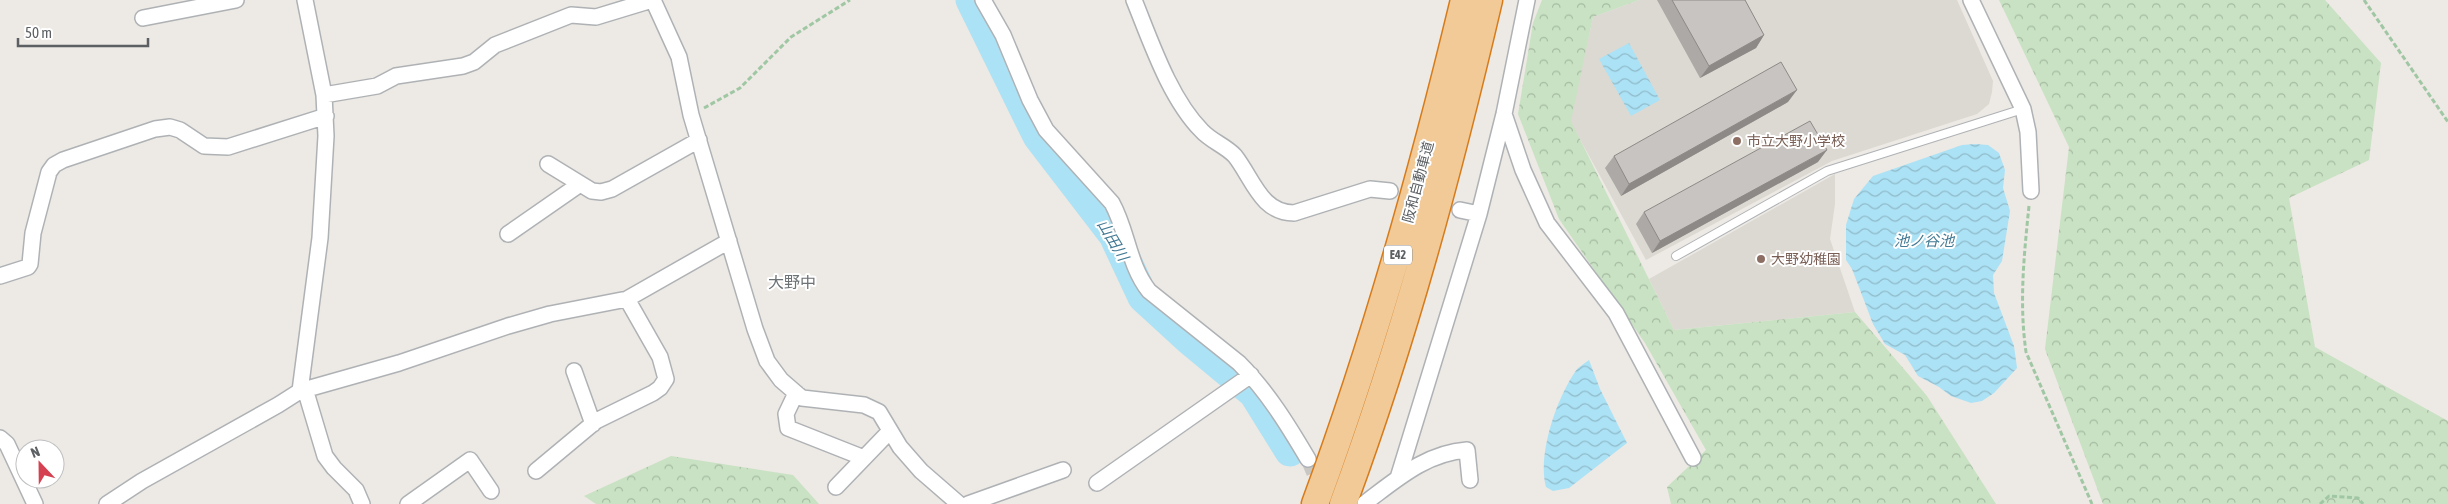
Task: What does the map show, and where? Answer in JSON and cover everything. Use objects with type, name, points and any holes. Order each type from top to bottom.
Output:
[{"type":"highway","name":"阪和自動車道","points":[[1315,504],[1368,352],[1399,252],[1464,0]]},
{"type":"highway","name":"阪和自動車道","points":[[1354,504],[1372,424],[1424,260],[1489,0]]},
{"type":"street","points":[[143,18],[236,0]]},
{"type":"street","points":[[305,0],[324,95],[326,116],[320,238],[302,390],[325,456],[356,490],[362,504]]},
{"type":"street","points":[[324,95],[378,86],[396,76],[463,66],[474,62],[495,45],[571,15],[596,18],[653,0],[679,58],[691,114],[755,329],[767,361],[781,380],[802,398],[864,405],[879,412],[900,447],[921,470],[959,504]]},
{"type":"street","points":[[983,0],[1003,35],[1030,100],[1046,130],[1112,203],[1120,217],[1128,248],[1141,282],[1148,291],[1239,363],[1251,375],[1266,393],[1308,459]]},
{"type":"street","points":[[1134,0],[1163,67],[1186,112],[1201,131],[1234,155],[1271,208],[1284,213],[1294,213],[1361,191],[1379,189],[1390,191]]},
{"type":"street","points":[[1398,478],[1479,214],[1504,114],[1527,0]]},
{"type":"street","points":[[1971,0],[2023,109],[2028,132],[2031,191]]},
{"type":"street","points":[[1504,114],[1523,170],[1547,223],[1616,312],[1693,458]]},
{"type":"street","points":[[0,276],[30,264],[33,233],[49,172],[54,165],[63,160],[155,129],[170,127],[204,146],[228,147],[326,116]]},
{"type":"street","points":[[548,164],[592,191],[601,192],[612,189],[699,140]]},
{"type":"street","points":[[508,234],[580,184]]},
{"type":"street","points":[[1460,210],[1479,214]]},
{"type":"street","points":[[107,504],[142,480],[302,390],[399,363],[550,314],[627,299],[729,241]]},
{"type":"street","points":[[536,471],[593,424],[653,393],[666,380],[660,357],[627,299]]},
{"type":"street","points":[[574,371],[593,424]]},
{"type":"street","points":[[1097,483],[1251,375]]},
{"type":"street","points":[[796,393],[786,414],[788,428],[864,458]]},
{"type":"street","points":[[836,487],[890,431]]},
{"type":"street","points":[[0,438],[7,444],[35,504]]},
{"type":"street","points":[[1354,504],[1437,455],[1467,450],[1470,480]]},
{"type":"street","points":[[408,504],[470,460],[491,490]]},
{"type":"street","points":[[968,504],[1063,470]]},
{"type":"lane","points":[[1676,256],[1827,171],[2023,109]]},
{"type":"path","points":[[691,114],[740,88],[791,37],[850,0]]},
{"type":"path","points":[[2364,0],[2448,122]]},
{"type":"path","points":[[2031,191],[2022,274],[2026,352],[2092,504]]},
{"type":"path","points":[[2320,504],[2329,496],[2358,498],[2363,504]]},
{"type":"shaded area","name":"市立大野小学校","points":[[1639,0],[1957,0],[1993,81],[1989,104],[1977,114],[1832,161],[1646,260],[1570,121],[1593,17]]},
{"type":"shaded area","name":"大野幼稚園","points":[[1835,174],[1835,204],[1830,239],[1855,312],[1674,330],[1649,279]]},
{"type":"green space","points":[[1542,0],[1639,0],[1593,17],[1571,121],[1674,330],[1855,312],[1927,396],[1996,504],[1671,504],[1667,487],[1706,450],[1645,343],[1559,219],[1518,114],[1533,23]]},
{"type":"green space","points":[[1999,0],[2325,0],[2381,63],[2369,160],[2289,198],[2315,347],[2448,421],[2448,504],[2103,504],[2045,349],[2069,147]]},
{"type":"green space","points":[[671,456],[793,475],[819,504],[596,504],[584,496]]},
{"type":"water","points":[[1629,43],[1660,100],[1631,116],[1599,59]]},
{"type":"water","name":"池ノ谷池","points":[[1962,145],[1988,145],[1999,153],[2005,170],[2003,188],[2010,211],[2002,261],[1993,275],[1994,293],[2014,346],[2017,368],[1994,393],[1982,401],[1971,403],[1951,396],[1918,376],[1905,355],[1885,344],[1873,324],[1852,269],[1846,260],[1846,225],[1854,199],[1873,176]]},
{"type":"water","points":[[1589,360],[1600,389],[1627,443],[1569,488],[1553,491],[1546,487],[1544,474],[1546,443],[1550,427],[1568,383],[1576,370]]},
{"type":"building","points":[[1672,0],[1745,0],[1764,35],[1709,66]]},
{"type":"building","points":[[1781,62],[1797,90],[1629,184],[1614,156]]},
{"type":"building","points":[[1810,121],[1827,150],[1660,241],[1644,212]]},
{"type":"waterway","name":"山田川","points":[[971,0],[1038,136],[1114,235],[1143,297],[1190,340],[1254,393],[1290,451]]},
{"type":"tunnel","points":[[1308,459],[1321,490]]},
{"type":"place","name":"市立大野小学校","points":[[1737,141]]},
{"type":"place","name":"大野幼稚園","points":[[1761,259]]},
{"type":"district","name":"大野中","points":[[792,282]]}]
